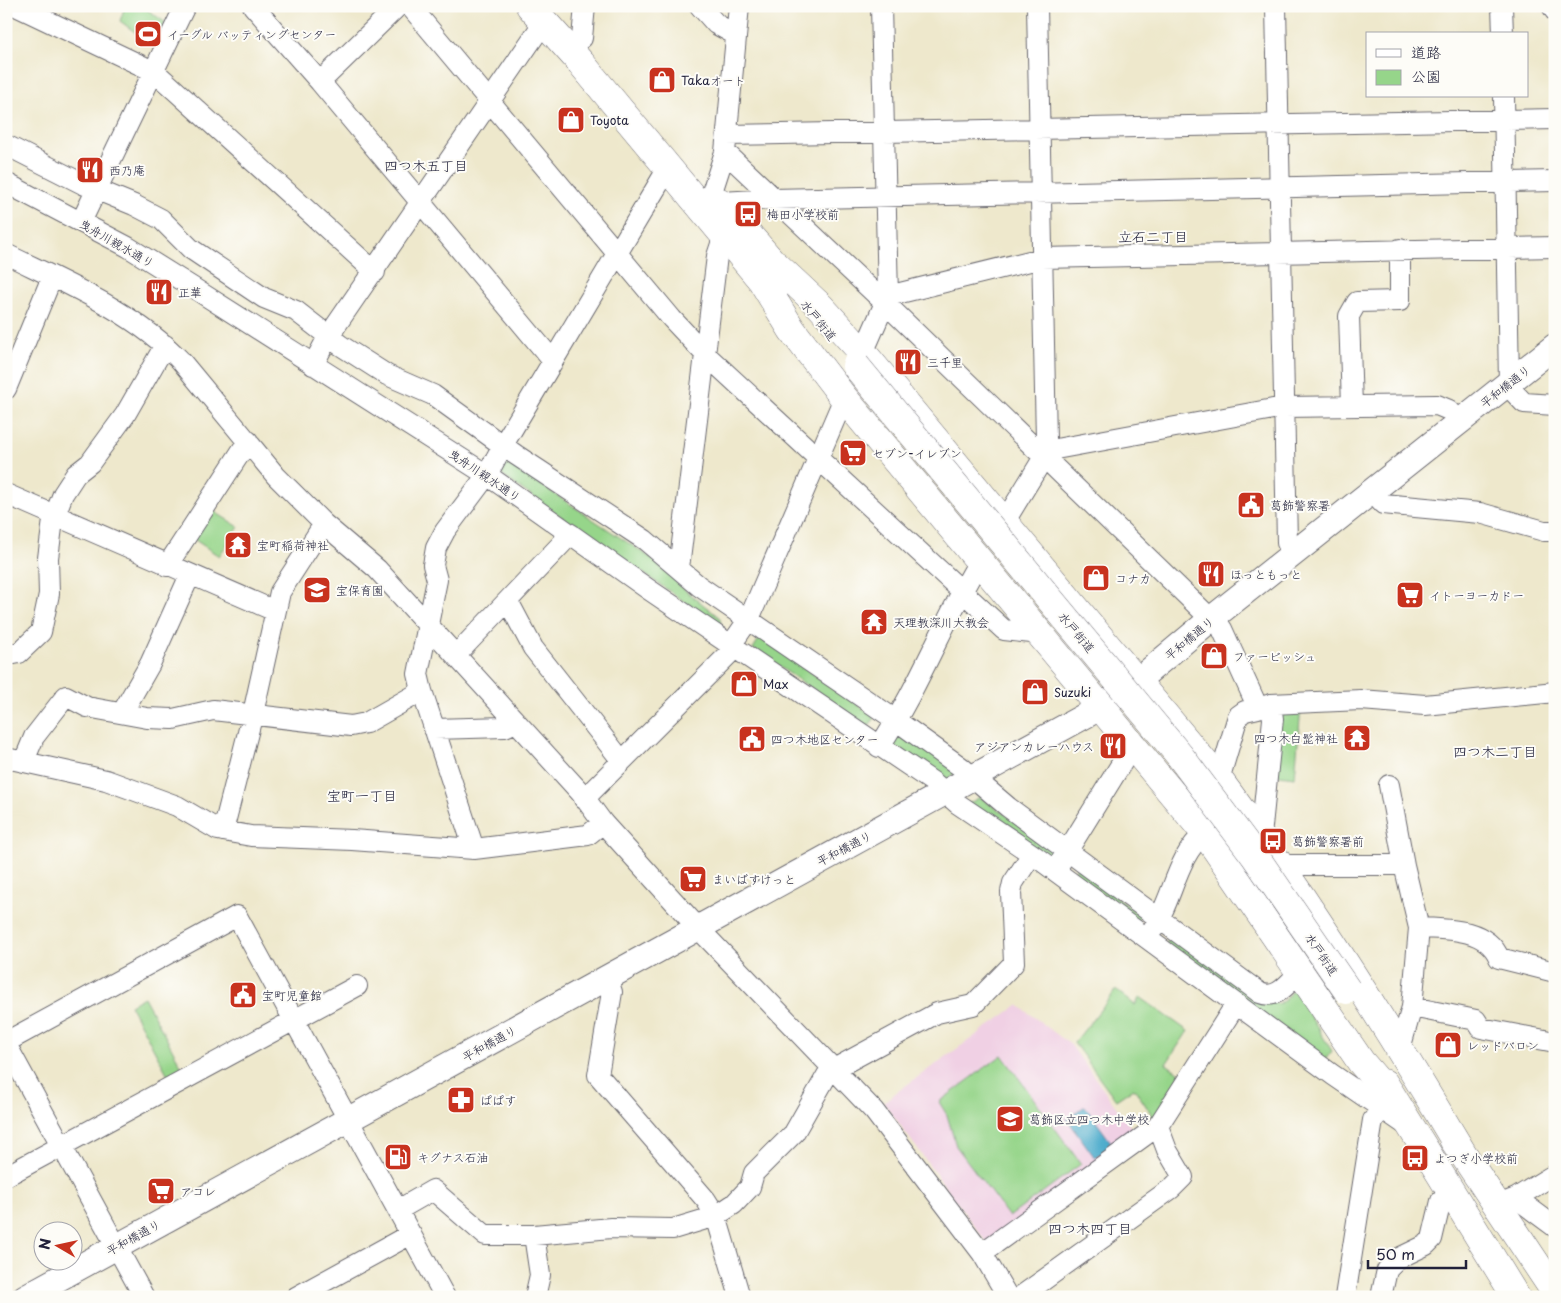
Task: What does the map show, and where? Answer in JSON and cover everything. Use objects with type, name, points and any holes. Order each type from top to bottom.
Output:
[{"type":"highway","name":"水戸街道","points":[[563,25],[668,168],[724,235],[769,273]]},
{"type":"highway","name":"水戸街道","points":[[563,25],[716,197],[769,273],[852,375],[1186,763],[1255,856],[1339,995],[1388,1103],[1414,1130],[1452,1193],[1516,1286],[1531,1297]]},
{"type":"highway","points":[[852,375],[1005,522],[1219,780],[1281,866],[1400,1050],[1463,1154]]},
{"type":"highway","points":[[852,375],[980,560],[1205,833],[1388,1103]]},
{"type":"highway","name":"水戸街道","points":[[1339,995],[1463,1154],[1507,1202],[1555,1292]]},
{"type":"main road","name":"平和橋通り","points":[[25,1297],[946,794],[1101,707],[1137,681],[1212,618],[1555,346]]},
{"type":"street","points":[[16,6],[155,72],[375,272]]},
{"type":"street","points":[[81,222],[186,6]]},
{"type":"street","points":[[252,6],[320,82],[553,361]]},
{"type":"street","points":[[320,82],[398,6]]},
{"type":"street","points":[[410,6],[618,255],[704,354],[1004,630],[1041,634]]},
{"type":"street","points":[[700,6],[716,24],[736,35]]},
{"type":"street","points":[[739,6],[726,144],[716,197],[773,199],[886,197],[1555,180]]},
{"type":"street","points":[[584,799],[733,646],[749,619],[886,299],[886,197],[881,6]]},
{"type":"street","points":[[1005,522],[1045,454],[1037,6]]},
{"type":"street","points":[[1276,6],[1287,542],[1294,553]]},
{"type":"street","points":[[1502,6],[1502,32]]},
{"type":"street","points":[[1552,6],[1555,11]]},
{"type":"street","points":[[313,365],[328,337],[375,272],[490,102],[563,25]]},
{"type":"street","points":[[1504,98],[1508,384],[1524,403],[1555,404]]},
{"type":"street","points":[[726,144],[884,133],[1555,119]]},
{"type":"street","points":[[726,144],[773,199],[886,299],[1222,629],[1273,719],[1261,836]]},
{"type":"street","points":[[6,145],[161,219],[190,249],[264,298],[296,311],[328,337],[387,375],[433,395],[503,445],[645,540],[699,586],[897,721],[1067,851],[1269,996],[1275,995],[1299,973]]},
{"type":"street","points":[[474,849],[434,729],[418,674],[437,580],[433,565],[436,548],[445,530],[487,475],[668,168]]},
{"type":"street","name":"曳舟川親水通り","points":[[6,183],[81,222],[192,287],[487,475],[879,747],[933,782],[958,804],[1032,854],[1147,937],[1333,1075],[1388,1103]]},
{"type":"street","points":[[679,568],[718,249],[724,235]]},
{"type":"street","points":[[886,299],[1042,258],[1555,246]]},
{"type":"street","points":[[1352,406],[1349,316],[1357,302],[1400,301],[1400,249]]},
{"type":"street","points":[[6,254],[112,308],[169,349],[276,476],[324,524],[377,569],[581,793],[603,822],[698,928],[834,1069],[896,1137],[982,1253],[1008,1297]]},
{"type":"street","points":[[6,389],[52,277]]},
{"type":"street","points":[[6,651],[14,654],[19,653],[41,632],[49,594],[48,558],[59,517],[119,443],[169,349]]},
{"type":"street","points":[[1045,454],[1284,407],[1437,405],[1449,410],[1460,422]]},
{"type":"street","points":[[167,566],[248,441]]},
{"type":"street","points":[[1371,492],[1383,504],[1480,513],[1544,531],[1555,531]]},
{"type":"street","points":[[6,494],[275,612]]},
{"type":"street","points":[[223,831],[280,592],[324,524]]},
{"type":"street","points":[[456,655],[571,534]]},
{"type":"street","points":[[879,747],[897,721],[962,591],[980,560]]},
{"type":"street","points":[[122,713],[150,664],[190,575]]},
{"type":"street","points":[[508,601],[533,648],[622,761]]},
{"type":"street","points":[[422,691],[366,723],[351,726],[213,710],[173,719],[87,707],[66,696],[15,759],[106,780],[177,806],[223,831],[251,836],[474,849],[588,834],[603,822]]},
{"type":"street","points":[[1219,780],[1238,716],[1246,710],[1264,706],[1361,700],[1424,705],[1555,692]]},
{"type":"street","points":[[434,729],[505,726],[516,722]]},
{"type":"street","points":[[1055,871],[1133,745]]},
{"type":"street","points":[[1390,785],[1404,865],[1419,928],[1412,1007],[1400,1050]]},
{"type":"street","points":[[1147,937],[1160,918],[1195,841],[1205,833]]},
{"type":"street","points":[[398,1210],[433,1190],[485,1235],[534,1235],[610,1228],[673,1229],[716,1216],[734,1204],[750,1187],[754,1173],[794,1133],[827,1075],[834,1069],[937,1013],[973,1004],[1014,963],[1011,892],[1013,883],[1032,854]]},
{"type":"street","points":[[1281,866],[1404,865]]},
{"type":"street","points":[[144,1297],[6,1043],[237,916],[445,1297]]},
{"type":"street","points":[[1419,928],[1437,928],[1477,936],[1496,949],[1499,958],[1555,972]]},
{"type":"street","points":[[607,978],[612,992],[598,1075],[689,1179],[716,1216],[740,1297]]},
{"type":"street","points":[[6,1176],[357,986]]},
{"type":"street","points":[[982,1253],[1158,1126],[1236,1004]]},
{"type":"street","points":[[1412,1007],[1476,1020],[1481,1028],[1555,1042]]},
{"type":"street","points":[[1345,1297],[1373,1120],[1388,1103]]},
{"type":"street","points":[[1020,1297],[1172,1188],[1183,1177],[1167,1150],[1158,1126]]},
{"type":"street","points":[[1553,1171],[1507,1202],[1555,1227]]},
{"type":"street","points":[[1381,1297],[1387,1270],[1399,1258],[1426,1245],[1432,1239],[1441,1201],[1452,1193]]},
{"type":"street","points":[[296,1297],[411,1234]]},
{"type":"street","points":[[534,1235],[540,1275],[535,1297]]},
{"type":"shaded area","name":"葛飾区立四つ木中学校","points":[[1018,1005],[1071,1045],[1138,1137],[986,1242],[883,1102]]},
{"type":"green space","name":"イーグル バッティングセンター","points":[[125,6],[142,6],[166,23],[151,44],[120,21]]},
{"type":"green space","points":[[502,463],[514,467],[651,558],[685,590],[720,618],[721,625],[711,620],[507,479],[499,473]]},
{"type":"green space","points":[[210,509],[239,527],[219,556],[192,538]]},
{"type":"green space","points":[[760,637],[875,718],[869,725],[863,723],[753,649]]},
{"type":"green space","points":[[1277,707],[1301,707],[1295,777],[1271,774]]},
{"type":"green space","points":[[900,732],[957,771],[948,780],[896,747],[892,744]]},
{"type":"green space","points":[[980,797],[1054,848],[1057,855],[1049,858],[968,804]]},
{"type":"green space","points":[[1077,867],[1141,916],[1137,921],[1074,872]]},
{"type":"green space","points":[[1171,934],[1260,999],[1278,1004],[1285,1000],[1293,989],[1332,1051],[1325,1060],[1165,945]]},
{"type":"green space","points":[[1116,990],[1135,1005],[1140,997],[1188,1031],[1166,1064],[1181,1074],[1156,1121],[1134,1088],[1116,1100],[1074,1043]]},
{"type":"green space","points":[[144,997],[183,1069],[169,1077],[130,1005]]},
{"type":"green space","points":[[1002,1055],[1081,1164],[1009,1217],[956,1146],[947,1115],[939,1102]]},
{"type":"water","points":[[1085,1106],[1113,1145],[1095,1158],[1067,1119]]},
{"type":"place","name":"イーグル バッティングセンター","points":[[148,34]]},
{"type":"place","name":"Takaオート","points":[[662,80]]},
{"type":"place","name":"Toyota","points":[[571,120]]},
{"type":"place","name":"西乃庵","points":[[90,170]]},
{"type":"place","name":"梅田小学校前","points":[[748,214]]},
{"type":"place","name":"正華","points":[[159,292]]},
{"type":"place","name":"三千里","points":[[908,362]]},
{"type":"place","name":"セブン-イレブン","points":[[853,453]]},
{"type":"place","name":"葛飾警察署","points":[[1251,505]]},
{"type":"place","name":"宝町稲荷神社","points":[[238,545]]},
{"type":"place","name":"ほっともっと","points":[[1211,574]]},
{"type":"place","name":"コナカ","points":[[1096,578]]},
{"type":"place","name":"宝保育園","points":[[317,590]]},
{"type":"place","name":"イトーヨーカドー","points":[[1410,595]]},
{"type":"place","name":"天理教深川大教会","points":[[874,622]]},
{"type":"place","name":"ファービッシュ","points":[[1214,656]]},
{"type":"place","name":"Max","points":[[744,684]]},
{"type":"place","name":"Suzuki","points":[[1035,692]]},
{"type":"place","name":"四つ木白髭神社","points":[[1357,738]]},
{"type":"place","name":"四つ木地区センター","points":[[752,739]]},
{"type":"place","name":"アジアンカレーハウス","points":[[1113,746]]},
{"type":"place","name":"葛飾警察署前","points":[[1273,841]]},
{"type":"place","name":"まいばすけっと","points":[[693,879]]},
{"type":"place","name":"宝町児童館","points":[[243,995]]},
{"type":"place","name":"レッドバロン","points":[[1448,1045]]},
{"type":"place","name":"ぱぱす","points":[[461,1100]]},
{"type":"place","name":"葛飾区立四つ木中学校","points":[[1010,1119]]},
{"type":"place","name":"キグナス石油","points":[[398,1157]]},
{"type":"place","name":"よつぎ小学校前","points":[[1415,1158]]},
{"type":"place","name":"アコレ","points":[[161,1191]]},
{"type":"district","name":"四つ木五丁目","points":[[426,165]]},
{"type":"district","name":"立石二丁目","points":[[1153,236]]},
{"type":"district","name":"四つ木二丁目","points":[[1495,751]]},
{"type":"district","name":"宝町一丁目","points":[[362,795]]},
{"type":"district","name":"四つ木四丁目","points":[[1090,1228]]}]
